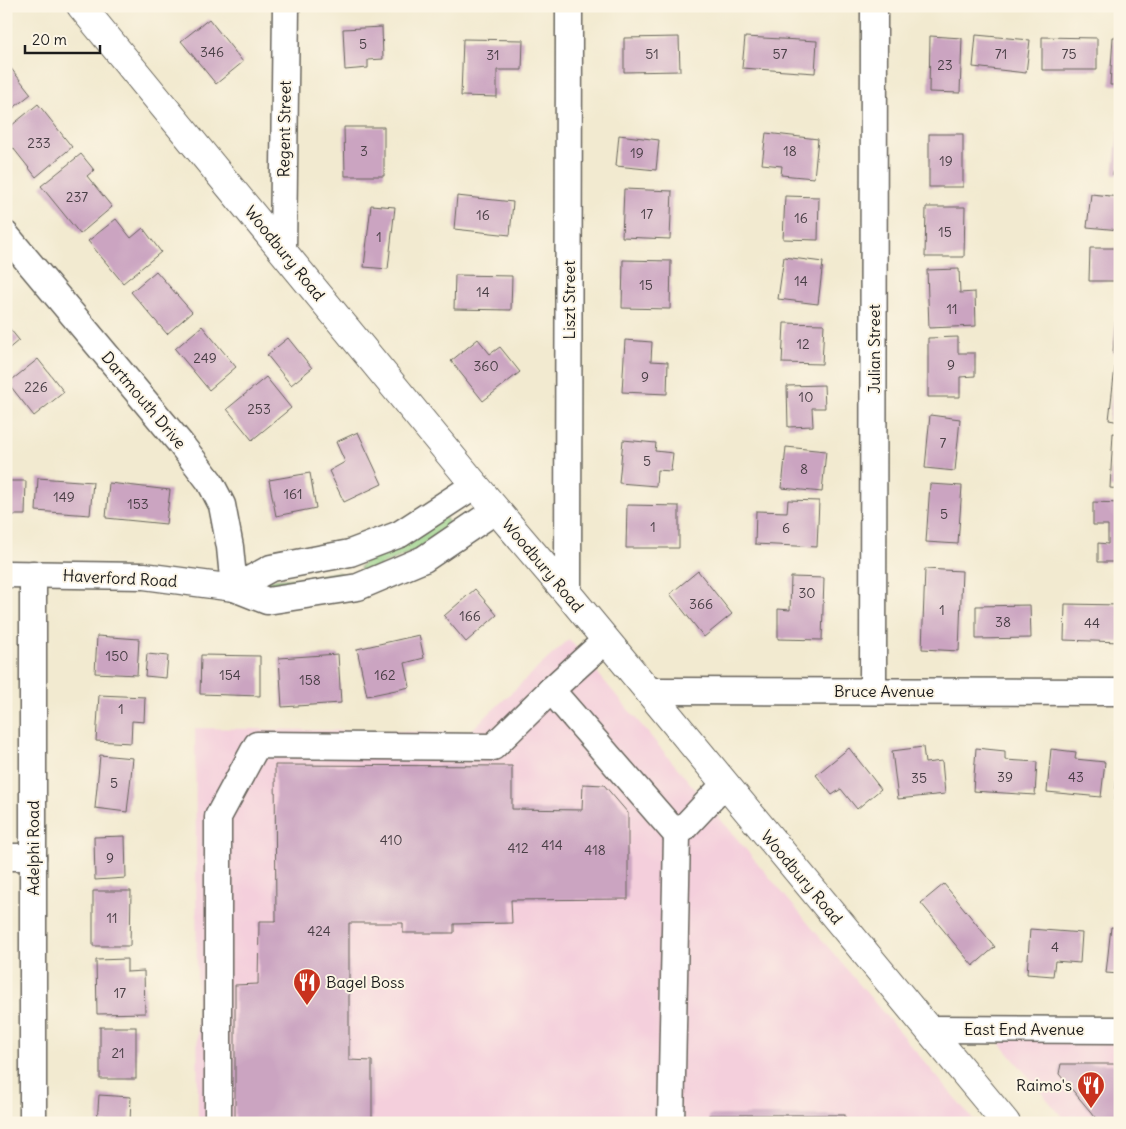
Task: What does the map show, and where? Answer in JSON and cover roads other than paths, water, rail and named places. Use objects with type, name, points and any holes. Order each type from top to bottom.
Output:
[{"type":"main road","name":"Woodbury Road","points":[[81,6],[475,485],[568,594],[1006,1123]]},
{"type":"street","name":"Regent Street","points":[[284,251],[286,6]]},
{"type":"street","name":"Liszt Street","points":[[568,594],[569,6]]},
{"type":"street","name":"Julian Street","points":[[873,691],[874,6]]},
{"type":"street","name":"Dartmouth Drive","points":[[6,235],[180,443],[210,482],[222,505],[230,547],[234,588]]},
{"type":"street","points":[[234,588],[270,568],[350,553],[400,534],[475,485]]},
{"type":"street","name":"Haverford Road","points":[[6,574],[144,576],[234,588],[268,601],[358,586],[424,559],[496,510]]},
{"type":"street","points":[[350,553],[358,586]]},
{"type":"street","name":"Adelphi Road","points":[[33,574],[33,1123]]},
{"type":"street","points":[[218,1123],[218,817],[256,745],[493,747],[551,690],[606,640]]},
{"type":"street","points":[[551,690],[677,835]]},
{"type":"street","name":"Bruce Avenue","points":[[648,691],[1120,692]]},
{"type":"street","points":[[671,1123],[677,835],[725,784]]},
{"type":"street","points":[[6,857],[33,857]]},
{"type":"street","name":"East End Avenue","points":[[928,1029],[1120,1030]]},
{"type":"place","name":"Bagel Boss","points":[[307,1006]]},
{"type":"place","name":"Raimo's","points":[[1091,1109]]}]
